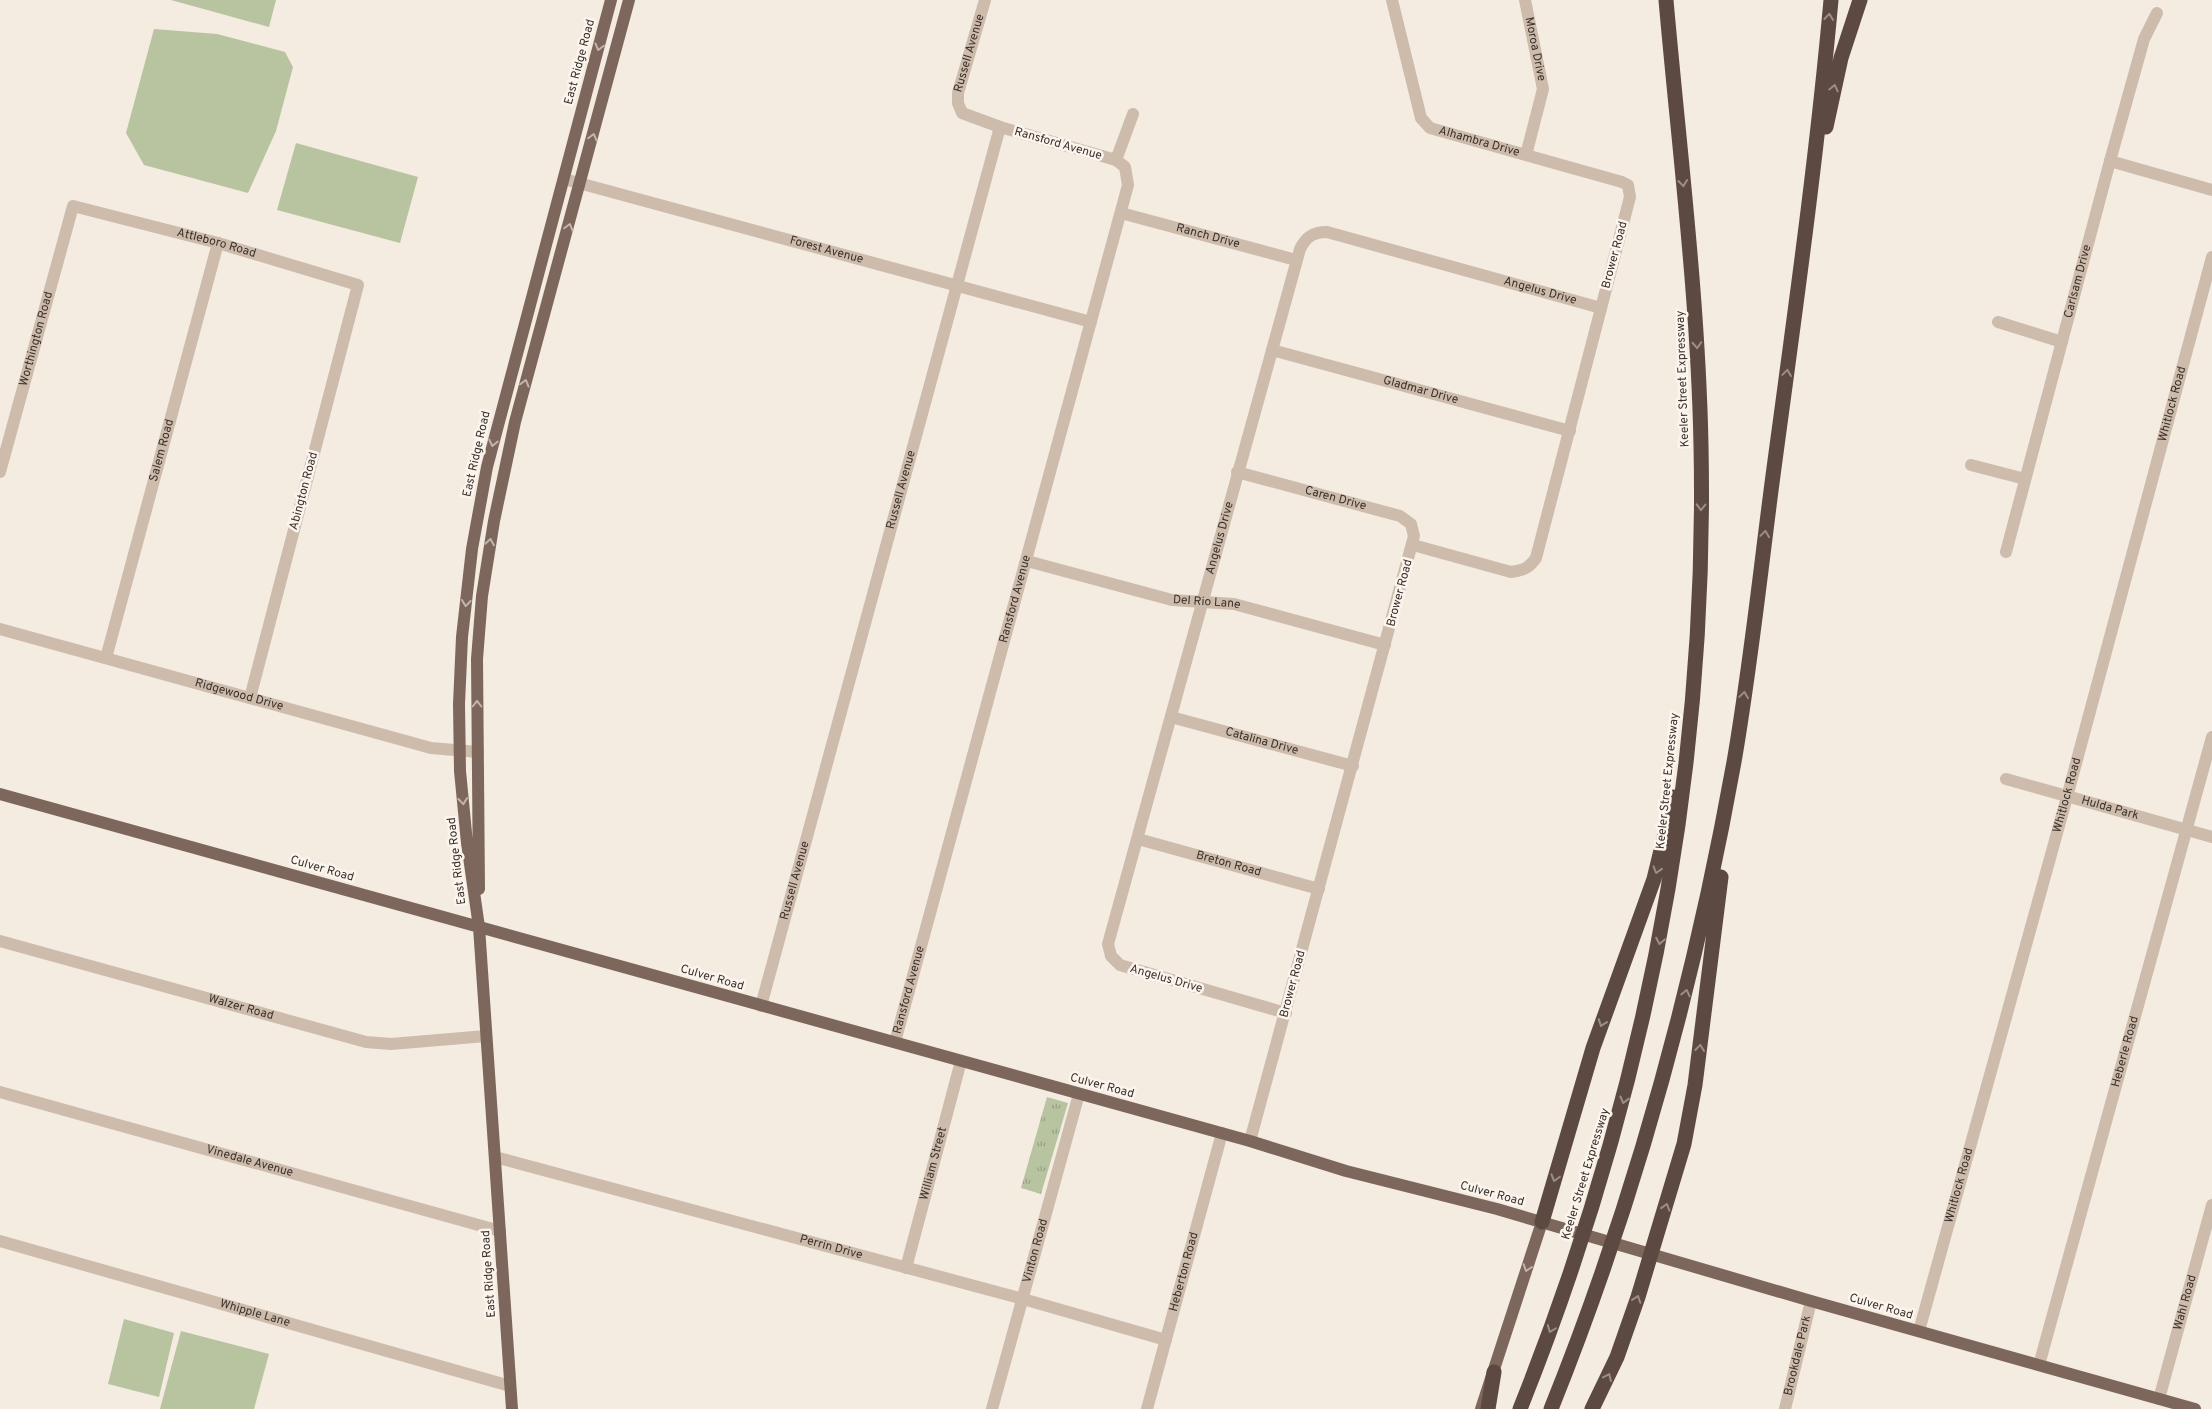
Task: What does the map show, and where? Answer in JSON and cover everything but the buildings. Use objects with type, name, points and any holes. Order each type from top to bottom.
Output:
[{"type":"highway","points":[[1657,0],[1678,134]]},
{"type":"highway","points":[[1666,0],[1678,134]]},
{"type":"highway","points":[[1592,1409],[1620,1348],[1652,1254],[1678,1166],[1692,1108],[1737,744],[1800,274],[1831,0]]},
{"type":"highway","points":[[1800,274],[1834,90],[1860,0]]},
{"type":"highway","name":"Keeler Street Expressway","points":[[1520,1409],[1574,1267],[1595,1200],[1634,1059],[1661,937],[1681,810],[1693,685],[1700,546],[1701,436],[1694,289],[1678,134]]},
{"type":"highway","points":[[1542,1222],[1593,1048],[1648,897],[1662,852],[1679,771],[1693,685]]},
{"type":"highway","points":[[1551,1409],[1604,1273],[1661,1093],[1708,894],[1737,744]]},
{"type":"highway","points":[[1488,1409],[1494,1372]]},
{"type":"main road","name":"East Ridge Road","points":[[479,927],[467,843],[460,752],[462,637],[480,503],[503,403],[611,0]]},
{"type":"main road","name":"East Ridge Road","points":[[512,1409],[479,927],[478,644],[494,522],[514,422],[629,0]]},
{"type":"main road","name":"Culver Road","points":[[0,794],[1222,1133],[1346,1171],[1542,1222],[1811,1301],[2195,1409]]},
{"type":"main road","points":[[1480,1409],[1494,1372],[1542,1222]]},
{"type":"street","name":"Russell Avenue","points":[[761,1006],[1000,127],[966,116],[959,108],[958,103],[958,93],[985,0]]},
{"type":"street","name":"Alhambra Drive","points":[[1392,0],[1421,118],[1426,124],[1438,131],[1628,185]]},
{"type":"street","name":"Moroa Drive","points":[[1525,0],[1543,89],[1526,155]]},
{"type":"street","name":"Carlsam Drive","points":[[2006,552],[2144,39],[2157,14]]},
{"type":"street","name":"Ransford Avenue","points":[[1116,160],[1133,114]]},
{"type":"street","name":"Ransford Avenue","points":[[895,1042],[1129,178],[1125,167],[1116,160],[1000,127]]},
{"type":"street","points":[[2110,161],[2212,190]]},
{"type":"street","name":"Forest Avenue","points":[[564,179],[1091,322]]},
{"type":"street","name":"Brower Road","points":[[1250,1141],[1413,545],[1511,572],[1530,567],[1536,558],[1629,204],[1628,185]]},
{"type":"street","name":"Attleboro Road","points":[[73,206],[218,243],[358,285]]},
{"type":"street","name":"Worthington Road","points":[[0,472],[73,206]]},
{"type":"street","name":"Ranch Drive","points":[[1121,213],[1296,260]]},
{"type":"street","name":"Angelus Drive","points":[[1286,1012],[1133,970],[1114,961],[1108,950],[1108,944],[1296,260],[1303,242],[1308,237],[1320,232],[1327,232],[1601,308]]},
{"type":"street","name":"Salem Road","points":[[106,658],[218,243]]},
{"type":"street","name":"Whitlock Road","points":[[1919,1331],[2067,796],[2212,257]]},
{"type":"street","name":"Abington Road","points":[[250,698],[358,285]]},
{"type":"street","points":[[1998,322],[2062,342]]},
{"type":"street","name":"Gladmar Drive","points":[[1272,350],[1570,431]]},
{"type":"street","points":[[1971,465],[2025,479]]},
{"type":"street","name":"Caren Drive","points":[[1238,472],[1400,516],[1411,524],[1414,530],[1413,545]]},
{"type":"street","name":"Del Rio Lane","points":[[1027,560],[1172,600],[1234,604],[1385,645]]},
{"type":"street","name":"Ridgewood Drive","points":[[0,629],[420,745],[460,752],[478,752]]},
{"type":"street","name":"Catalina Drive","points":[[1171,717],[1353,766]]},
{"type":"street","name":"Heberle Road","points":[[2038,1365],[2212,737]]},
{"type":"street","name":"Hulda Park","points":[[2006,780],[2212,837]]},
{"type":"street","name":"Breton Road","points":[[1138,839],[1319,889]]},
{"type":"street","name":"Walzer Road","points":[[0,941],[366,1042],[391,1044],[486,1036]]},
{"type":"street","name":"William Street","points":[[906,1268],[961,1062]]},
{"type":"street","name":"Vinedale Avenue","points":[[0,1092],[500,1231]]},
{"type":"street","name":"Vinton Road","points":[[992,1409],[1079,1094]]},
{"type":"street","name":"Heberton Road","points":[[1147,1409],[1222,1133]]},
{"type":"street","name":"Perrin Drive","points":[[495,1157],[1023,1299],[1166,1340]]},
{"type":"street","name":"Wahl Road","points":[[2159,1399],[2212,1205]]},
{"type":"street","name":"Whipple Lane","points":[[0,1241],[510,1386]]},
{"type":"street","name":"Brookdale Park","points":[[1785,1409],[1811,1301]]},
{"type":"green space","points":[[171,0],[276,0],[269,27]]},
{"type":"green space","points":[[154,29],[217,34],[285,52],[293,67],[276,131],[248,193],[144,165],[126,133]]},
{"type":"green space","points":[[296,143],[418,177],[400,243],[277,210]]},
{"type":"green space","points":[[1047,1097],[1068,1103],[1041,1194],[1021,1188]]},
{"type":"green space","points":[[124,1319],[174,1333],[159,1397],[108,1384]]},
{"type":"green space","points":[[181,1331],[269,1354],[254,1409],[160,1409]]}]
